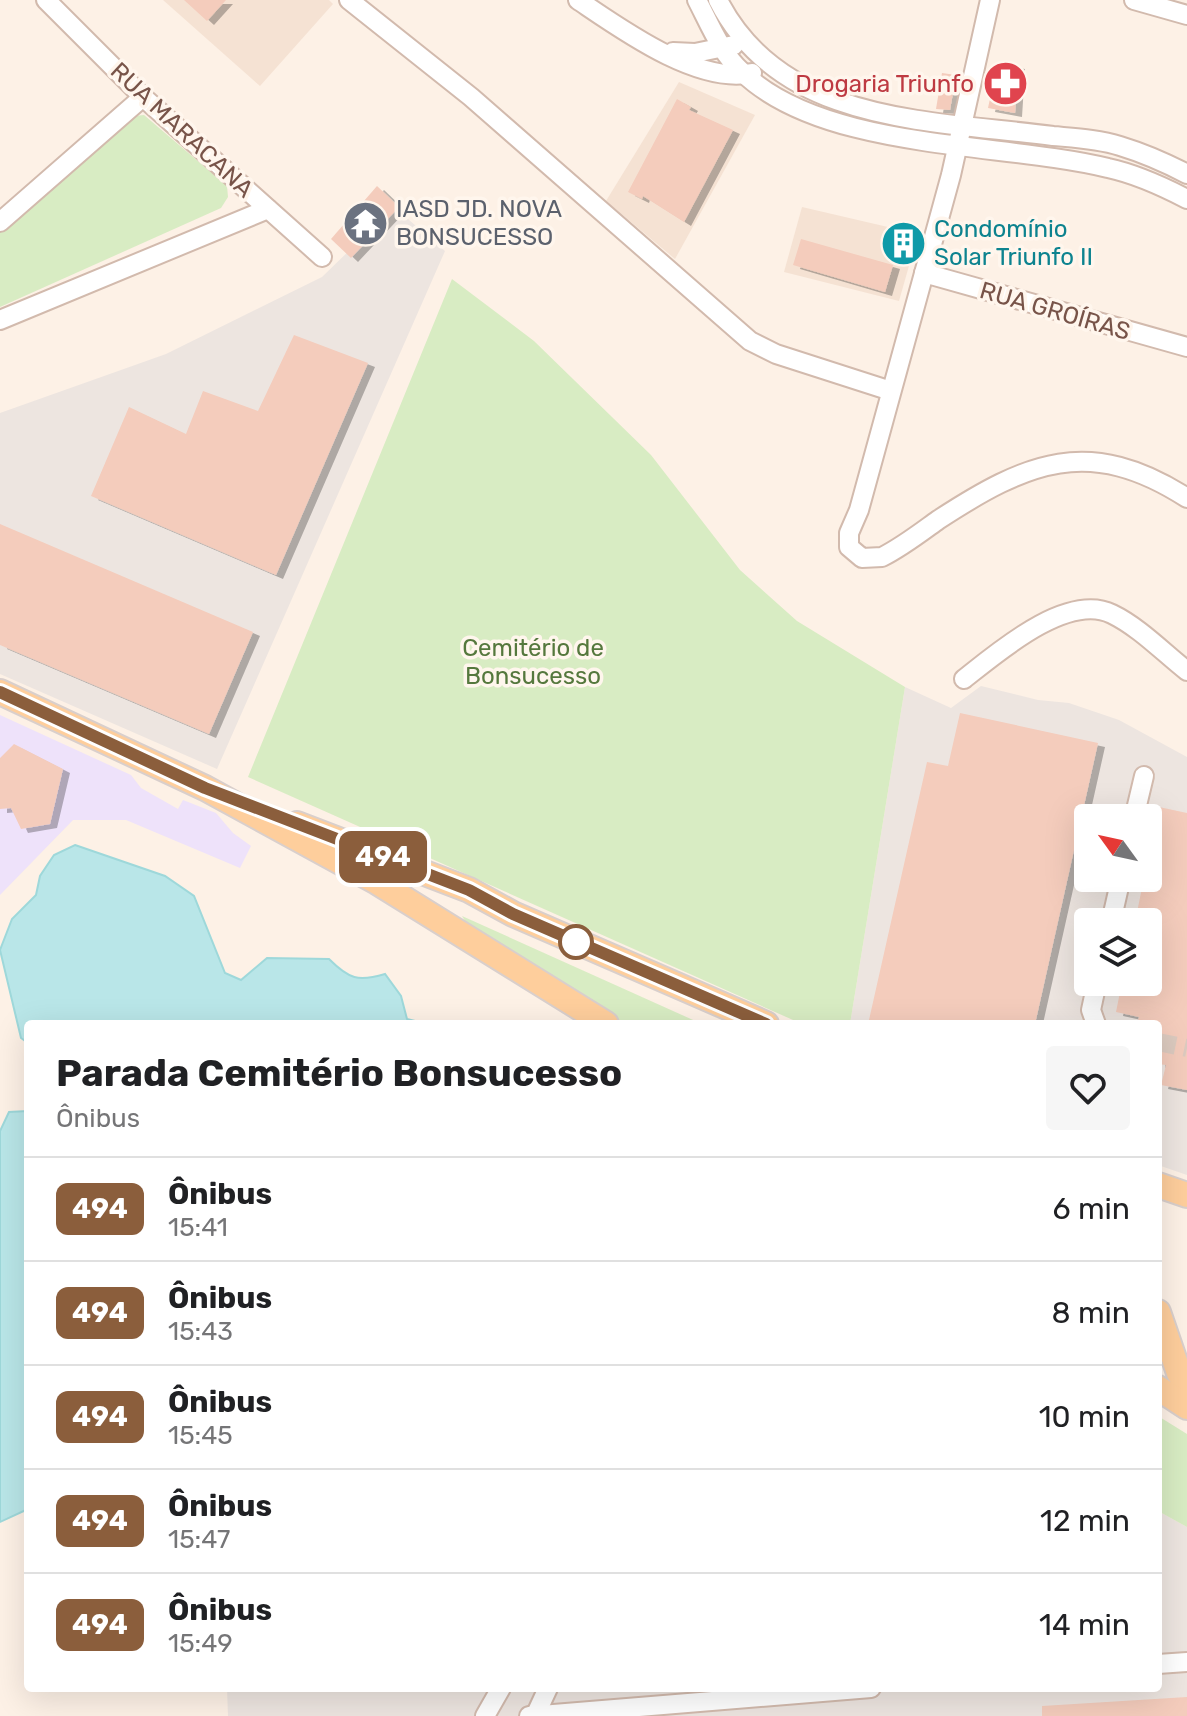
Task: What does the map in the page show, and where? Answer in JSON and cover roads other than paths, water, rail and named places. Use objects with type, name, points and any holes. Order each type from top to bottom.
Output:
[{"type":"main road","points":[[0,692],[205,788],[333,858],[599,1020]]},
{"type":"main road","points":[[205,788],[469,890],[513,914],[757,1020]]},
{"type":"main road","points":[[333,858],[490,911],[513,914]]},
{"type":"main road","points":[[1162,1186],[1187,1195]]},
{"type":"main road","points":[[1162,1324],[1179,1373],[1187,1386]]},
{"type":"main road","points":[[1162,1391],[1187,1407]]},
{"type":"street","name":"RUA MARACANA","points":[[46,0],[143,97],[322,257]]},
{"type":"street","points":[[349,0],[471,97],[750,341],[776,354],[891,391]]},
{"type":"street","points":[[578,0],[662,51],[704,69],[725,75],[775,67]]},
{"type":"street","points":[[697,0],[723,48],[744,74],[773,95],[804,110],[860,127],[958,146],[1109,168],[1187,199]]},
{"type":"street","points":[[718,0],[747,41],[775,67],[807,89],[847,106],[872,113],[1105,142],[1187,174]]},
{"type":"street","points":[[990,0],[964,124],[859,510],[849,533],[849,547],[862,558],[882,557],[1001,481],[1052,463],[1085,462],[1130,470],[1187,498]]},
{"type":"street","points":[[1145,1],[1187,15]]},
{"type":"street","points":[[662,51],[695,53],[747,41]]},
{"type":"street","points":[[0,222],[143,97]]},
{"type":"street","points":[[0,320],[268,209]]},
{"type":"street","name":"RUA GROÍRAS","points":[[924,273],[1187,347]]},
{"type":"street","points":[[964,679],[1014,639],[1080,610],[1098,609],[1113,614],[1187,671]]},
{"type":"street","points":[[1137,804],[1144,776]]},
{"type":"street","points":[[1094,996],[1091,1010],[1095,1020]]},
{"type":"street","points":[[1162,1664],[1187,1662]]},
{"type":"street","points":[[485,1716],[499,1692]]},
{"type":"street","points":[[535,1716],[546,1692]]},
{"type":"street","points":[[529,1716],[823,1692]]},
{"type":"water","points":[[75,845],[165,876],[194,896],[225,973],[241,980],[267,958],[329,959],[354,977],[385,974],[401,996],[407,1019],[411,1020],[24,1020],[24,1040],[0,950],[12,919],[36,895],[40,876],[54,855]]},
{"type":"water","points":[[24,1111],[24,1511],[0,1522],[0,1131],[9,1112]]},
{"type":"tunnel","points":[[1162,1043],[1187,1048]]},
{"type":"place","name":"Drogaria Triunfo","points":[[1005,84]]},
{"type":"place","name":"IASD JD. NOVA BONSUCESSO","points":[[365,223]]},
{"type":"place","name":"Condomínio Solar Triunfo II","points":[[903,243]]},
{"type":"park label","name":"Cemitério de Bonsucesso","points":[[533,662]]}]
